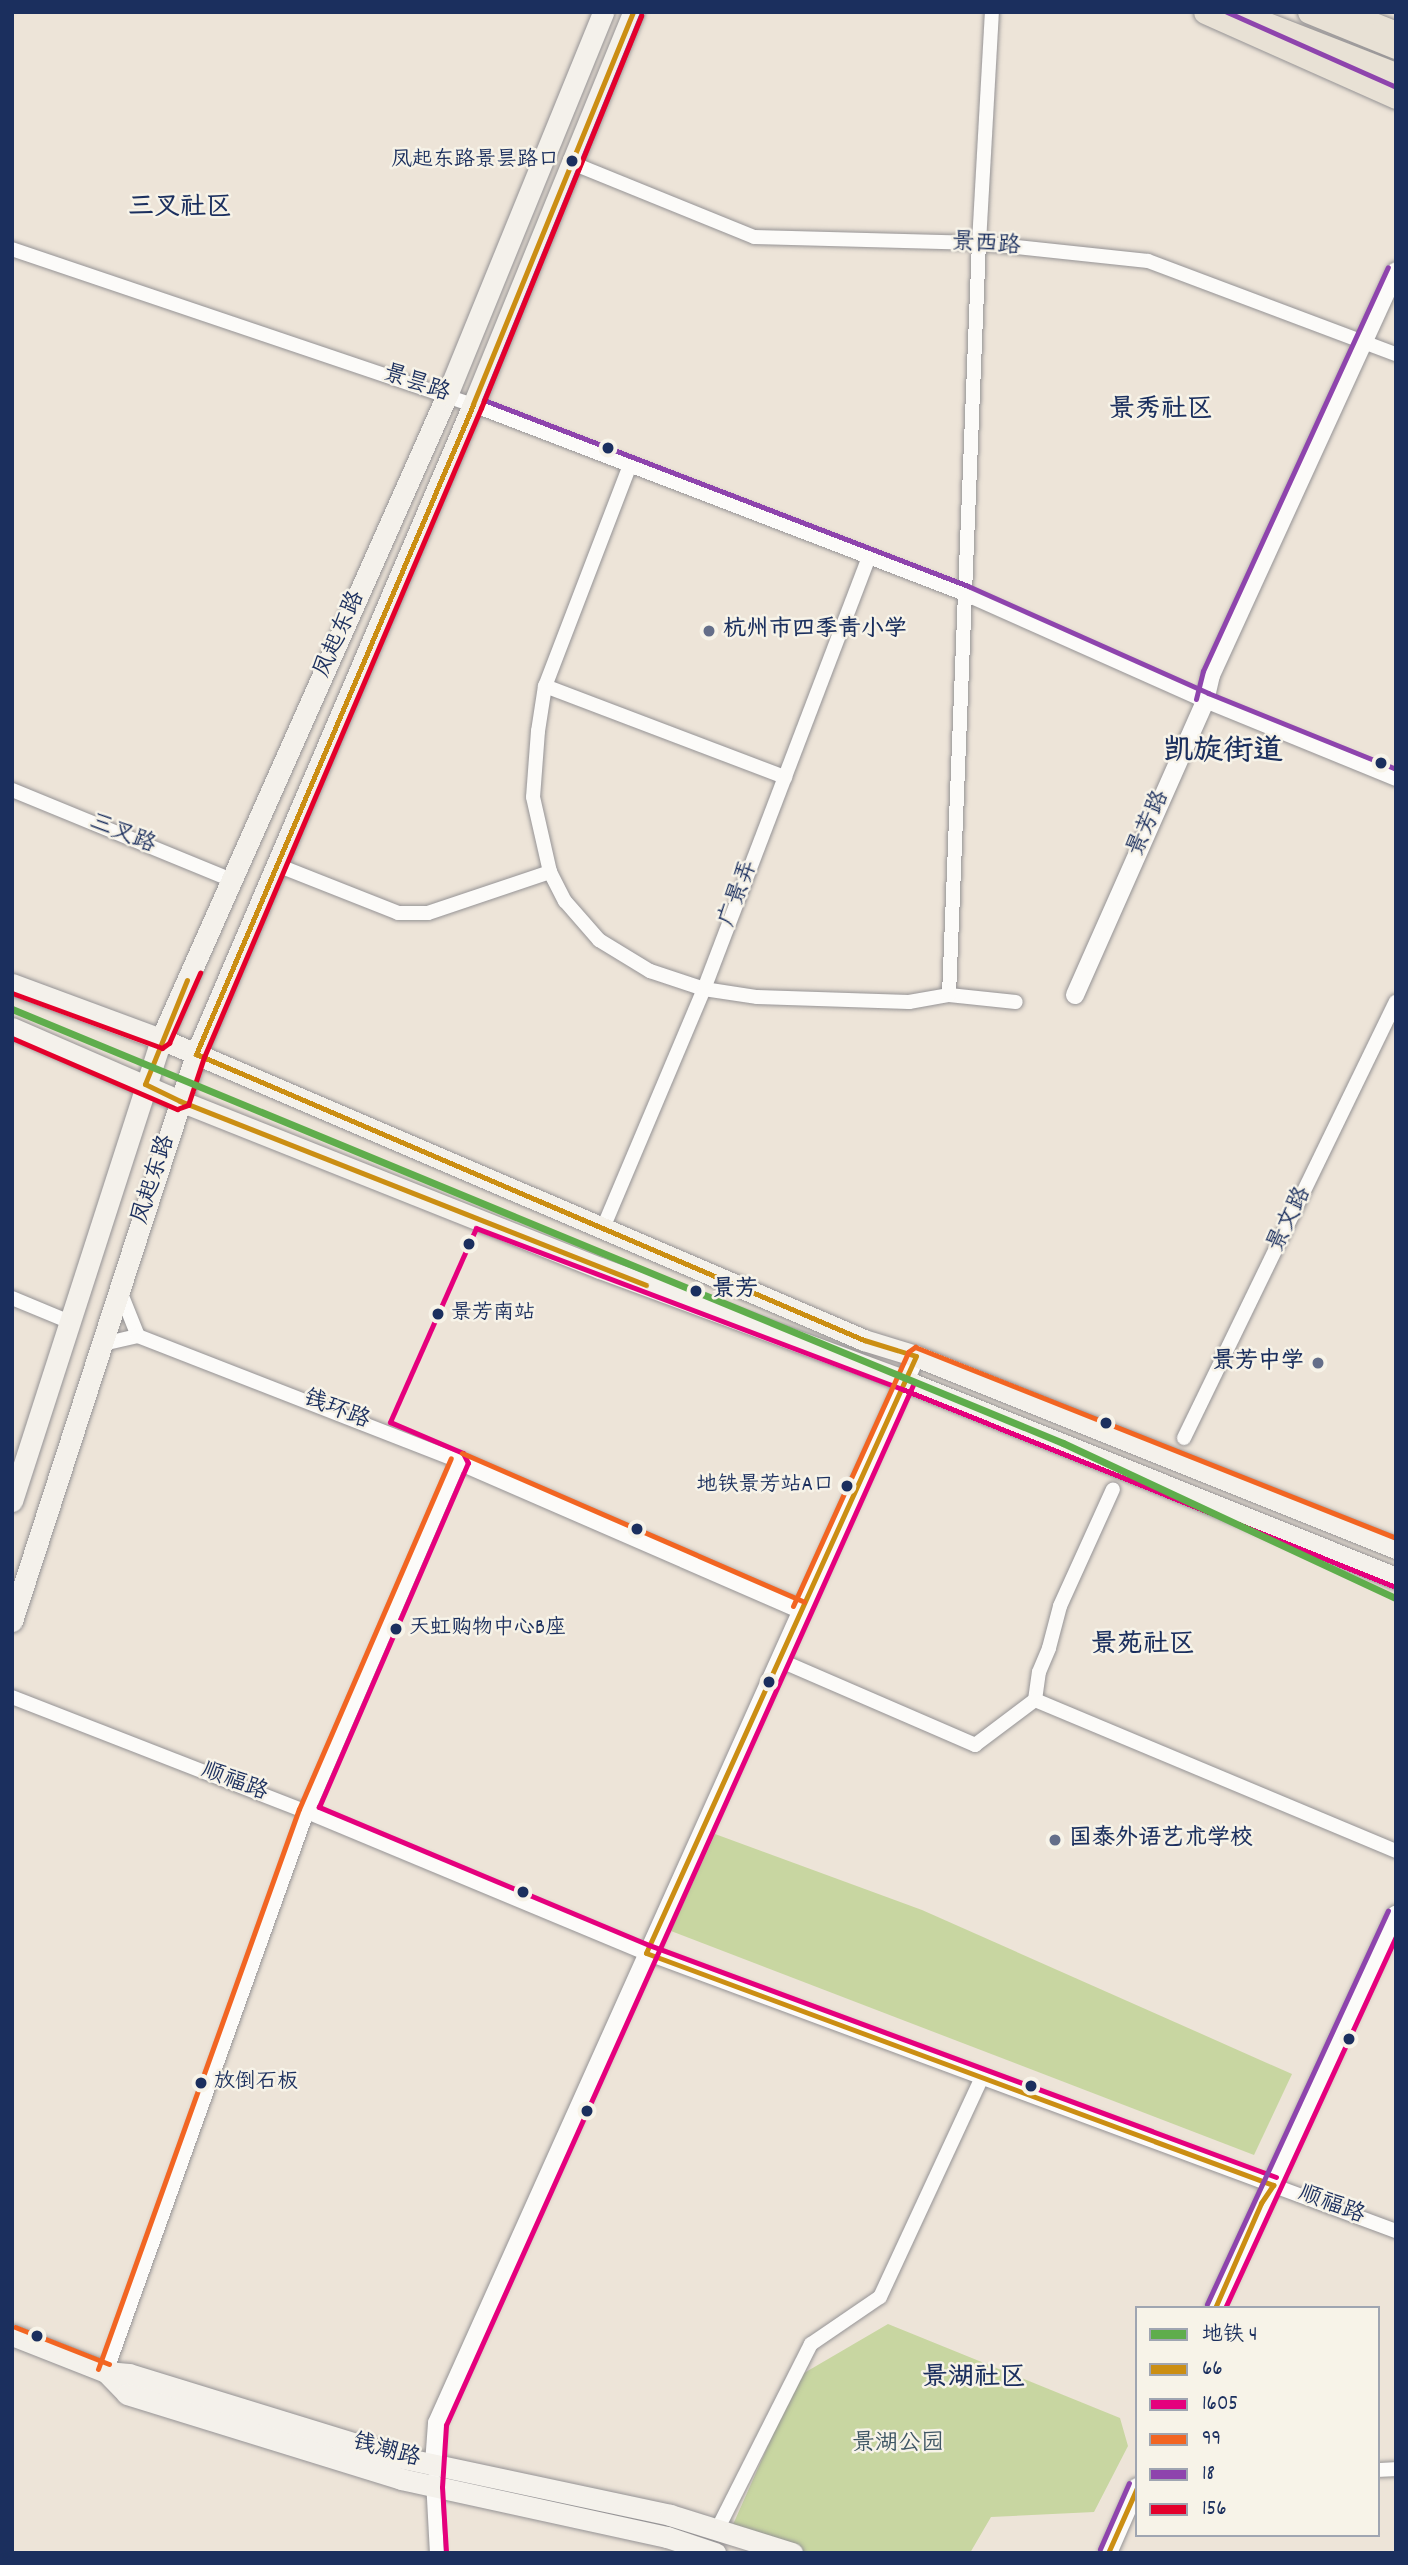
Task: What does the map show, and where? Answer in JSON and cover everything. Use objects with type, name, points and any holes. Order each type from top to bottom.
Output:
[{"type":"highway","points":[[1234,12],[1396,75]]},
{"type":"highway","points":[[1310,12],[1396,47]]},
{"type":"main road","name":"凤起东路","points":[[12,1501],[161,1039],[447,395],[603,12]]},
{"type":"main road","name":"凤起东路","points":[[12,1621],[196,1054],[473,405],[633,12]]},
{"type":"main road","points":[[1205,12],[1396,97]]},
{"type":"main road","points":[[1343,12],[1396,33]]},
{"type":"main road","points":[[12,984],[161,1039],[864,1340],[916,1356],[1396,1548]]},
{"type":"main road","points":[[12,1028],[180,1101],[600,1268],[905,1381],[1396,1578]]},
{"type":"main road","name":"钱潮路","points":[[12,2336],[106,2372],[129,2374],[398,2457],[670,2515],[792,2553]]},
{"type":"main road","name":"钱潮路","points":[[106,2372],[127,2394],[433,2487],[667,2537],[715,2553]]},
{"type":"street","points":[[949,995],[979,243],[992,12]]},
{"type":"street","name":"景西路","points":[[572,163],[754,237],[979,243],[1148,261],[1396,354]]},
{"type":"street","name":"景昙路","points":[[12,249],[447,395],[630,465],[965,594],[1205,701],[1396,779]]},
{"type":"street","name":"景芳路","points":[[1075,995],[1205,701],[1210,675],[1396,271]]},
{"type":"street","points":[[630,465],[545,686],[533,797],[550,872],[565,901],[599,940],[650,971],[704,989],[757,997],[909,1002],[949,995],[1016,1002]]},
{"type":"street","name":"广景弄","points":[[603,1228],[704,989],[869,557]]},
{"type":"street","points":[[545,686],[785,776]]},
{"type":"street","name":"三叉路","points":[[12,790],[232,880]]},
{"type":"street","points":[[277,865],[398,913],[428,913],[550,872]]},
{"type":"street","name":"景文路","points":[[1184,1438],[1396,1002]]},
{"type":"street","points":[[103,1343],[138,1336],[120,1291]]},
{"type":"street","points":[[12,1298],[70,1322]]},
{"type":"street","name":"钱环路","points":[[138,1336],[459,1461],[801,1610]]},
{"type":"street","points":[[437,2553],[433,2487],[437,2423],[916,1356]]},
{"type":"street","points":[[106,2372],[307,1812],[459,1461]]},
{"type":"street","points":[[779,1660],[975,1745],[1035,1700],[1039,1672],[1049,1648],[1060,1606],[1113,1489]]},
{"type":"street","name":"顺福路","points":[[12,1697],[307,1812],[646,1953],[1396,2231]]},
{"type":"street","points":[[1035,1700],[1396,1851]]},
{"type":"street","points":[[1216,2306],[1261,2203],[1273,2185],[1396,1915]]},
{"type":"street","points":[[718,2528],[811,2344],[880,2297],[982,2077]]},
{"type":"street","points":[[1108,2553],[1135,2492]]},
{"type":"green space","points":[[715,1834],[922,1910],[1292,2074],[1254,2155],[671,1931]]},
{"type":"green space","name":"景湖公园","points":[[888,2324],[1120,2418],[1128,2446],[1094,2512],[991,2517],[970,2553],[796,2553],[731,2529],[799,2376]]},
{"type":"metro line","name":"4","points":[[12,1009],[1063,1443],[1396,1598]]},
{"type":"transit line","name":"66","points":[[633,12],[473,405],[196,1054],[864,1340],[916,1356],[646,1953]]},
{"type":"transit line","name":"18","points":[[1227,12],[1396,87]]},
{"type":"transit line","name":"18","points":[[641,15],[484,400],[968,586],[1208,693],[1396,769]]},
{"type":"transit line","name":"156","points":[[12,1038],[177,1109],[188,1105],[204,1057],[481,408],[641,15]]},
{"type":"transit line","name":"18","points":[[1196,699],[1203,671],[1388,267]]},
{"type":"transit line","name":"156","points":[[12,993],[162,1048],[169,1043],[200,973]]},
{"type":"transit line","name":"66","points":[[187,980],[145,1084],[180,1101],[646,1285]]},
{"type":"transit line","name":"1605","points":[[1276,2177],[649,1945],[319,1807],[468,1463],[463,1453],[390,1422],[476,1228],[902,1389],[1393,1586]]},
{"type":"transit line","name":"99","points":[[793,1606],[908,1352],[915,1347],[1396,1538]]},
{"type":"transit line","name":"1605","points":[[446,2552],[442,2487],[446,2425],[913,1385]]},
{"type":"transit line","name":"99","points":[[462,1453],[804,1602]]},
{"type":"transit line","name":"99","points":[[98,2369],[299,1809],[451,1458]]},
{"type":"transit line","name":"18","points":[[1207,2304],[1388,1911]]},
{"type":"transit line","name":"1605","points":[[1226,2306],[1396,1936]]},
{"type":"transit line","name":"66","points":[[646,1953],[1273,2185]]},
{"type":"transit line","name":"66","points":[[1216,2306],[1261,2203],[1273,2185]]},
{"type":"transit line","name":"99","points":[[15,2327],[109,2364]]},
{"type":"transit line","name":"18","points":[[1100,2549],[1129,2483]]},
{"type":"transit line","name":"66","points":[[1108,2553],[1135,2492]]},
{"type":"place","name":"凤起东路景昙路口","points":[[572,161]]},
{"type":"place","name":"杭州市四季青小学","points":[[709,631]]},
{"type":"place","name":"景芳","points":[[696,1291]]},
{"type":"place","name":"景芳南站","points":[[438,1314]]},
{"type":"place","name":"景芳中学","points":[[1318,1363]]},
{"type":"place","name":"地铁景芳站A口","points":[[847,1486]]},
{"type":"place","name":"天虹购物中心B座","points":[[396,1629]]},
{"type":"place","name":"国泰外语艺术学校","points":[[1055,1840]]},
{"type":"place","name":"放倒石板","points":[[201,2083]]},
{"type":"district","name":"三叉社区","points":[[180,209]]},
{"type":"district","name":"景秀社区","points":[[1161,411]]},
{"type":"district","name":"凯旋街道","points":[[1223,754]]},
{"type":"district","name":"景苑社区","points":[[1143,1646]]},
{"type":"district","name":"景湖社区","points":[[974,2379]]}]
